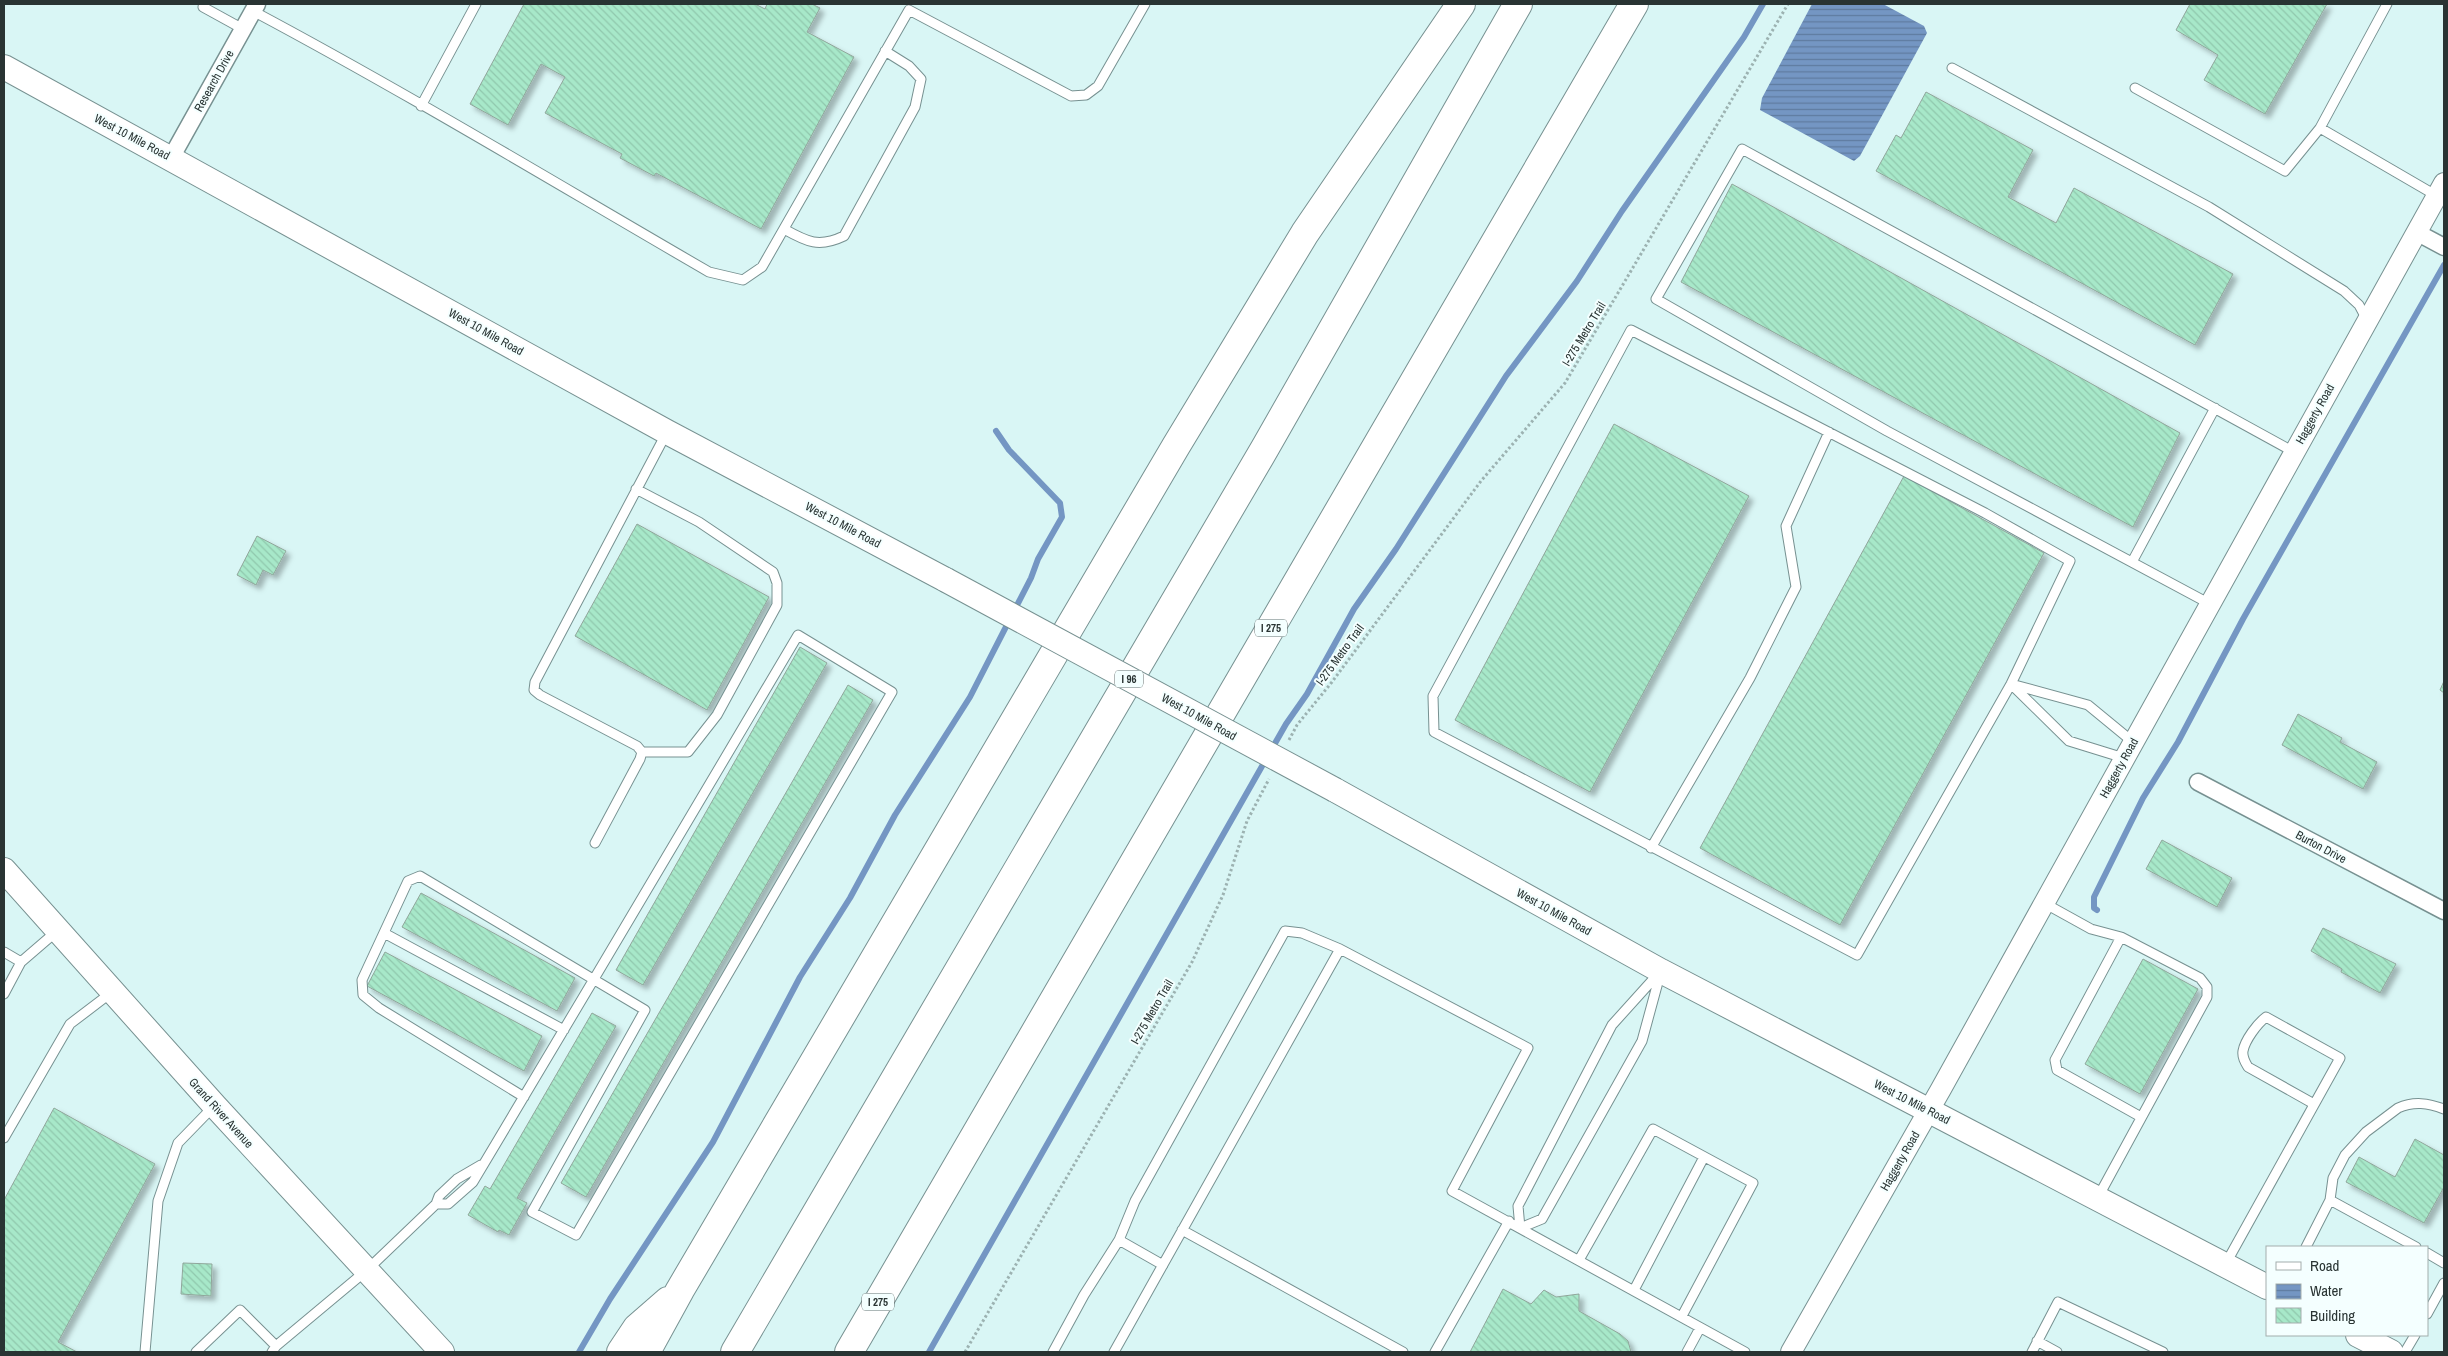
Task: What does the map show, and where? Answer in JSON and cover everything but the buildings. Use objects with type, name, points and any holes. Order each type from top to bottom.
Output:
[{"type":"highway","points":[[646,1352],[680,1290],[1305,233],[1461,4]]},
{"type":"highway","name":"I 96","points":[[735,1352],[1265,448],[1518,4]]},
{"type":"highway","name":"I 275","points":[[849,1352],[1634,4]]},
{"type":"highway","points":[[621,1352],[637,1328],[680,1290]]},
{"type":"main road","name":"West 10 Mile Road","points":[[4,68],[667,432],[1335,790],[1661,971],[2266,1286]]},
{"type":"main road","name":"Grand River Avenue","points":[[4,870],[214,1106],[442,1352]]},
{"type":"main road","points":[[2360,1336],[2391,1352]]},
{"type":"street","name":"Research Drive","points":[[170,158],[255,7]]},
{"type":"street","name":"Haggerty Road","points":[[1791,1352],[1929,1111],[2416,232],[2442,193]]},
{"type":"street","points":[[2416,232],[2444,247]]},
{"type":"street","name":"Burton Drive","points":[[2198,782],[2444,911]]},
{"type":"lane","points":[[421,106],[476,4]]},
{"type":"lane","points":[[900,4],[1072,96],[1086,95],[1098,86],[1145,4]]},
{"type":"lane","points":[[2135,88],[2285,171],[2320,128],[2387,4]]},
{"type":"lane","points":[[203,7],[243,29]]},
{"type":"lane","points":[[255,7],[361,68],[421,106],[709,272],[743,280],[762,267],[909,10]]},
{"type":"lane","points":[[784,229],[799,238],[827,244],[844,236],[915,106],[922,79],[909,66],[885,51]]},
{"type":"lane","points":[[1952,68],[2209,207],[2344,290],[2359,305],[2368,320]]},
{"type":"lane","points":[[2320,128],[2442,193]]},
{"type":"lane","points":[[2210,604],[1887,431],[1656,300],[1742,149],[2294,452]]},
{"type":"lane","points":[[1631,330],[1829,432],[1985,513],[2070,561],[2011,684],[1857,955],[1434,732],[1433,696],[1631,330]]},
{"type":"lane","points":[[2132,562],[2215,408]]},
{"type":"lane","points":[[642,752],[637,746],[534,690],[534,682],[667,432]]},
{"type":"lane","points":[[1651,848],[1750,678],[1796,588],[1786,526],[1829,432]]},
{"type":"lane","points":[[636,489],[699,522],[773,572],[778,583],[777,605],[717,715],[688,752],[642,752]]},
{"type":"lane","points":[[196,1352],[240,1310],[274,1349],[367,1270],[436,1204],[448,1204],[473,1182],[481,1165],[524,1097],[564,1030],[594,979],[798,635],[892,692],[576,1235],[532,1212],[645,1010],[594,979],[420,876],[408,881],[362,980],[363,995],[379,1008],[524,1097]]},
{"type":"lane","points":[[2011,684],[2069,741],[2129,750]]},
{"type":"lane","points":[[2011,684],[2088,706],[2129,750]]},
{"type":"lane","points":[[595,843],[642,752]]},
{"type":"lane","points":[[2044,902],[2091,928],[2121,937],[2200,978],[2207,987],[2207,997],[2097,1199]]},
{"type":"lane","points":[[4,994],[21,962],[58,931]]},
{"type":"lane","points":[[1053,1352],[1084,1295],[1119,1240],[1135,1201],[1285,931],[1302,933],[1340,948],[1528,1048],[1452,1191],[1745,1352]]},
{"type":"lane","points":[[384,934],[564,1030]]},
{"type":"lane","points":[[2121,937],[2055,1060],[2057,1070],[2141,1116]]},
{"type":"lane","points":[[1114,1352],[1340,948]]},
{"type":"lane","points":[[4,952],[21,962]]},
{"type":"lane","points":[[1520,1228],[1542,1219],[1642,1041],[1661,971]]},
{"type":"lane","points":[[1520,1228],[1518,1206],[1612,1025],[1661,971]]},
{"type":"lane","points":[[4,1138],[70,1024],[112,991]]},
{"type":"lane","points":[[2225,1266],[2340,1058],[2266,1017],[2258,1023],[2243,1052],[2248,1067],[2314,1104]]},
{"type":"lane","points":[[2307,1246],[2330,1200],[2333,1178],[2344,1155],[2366,1132],[2406,1104],[2414,1102],[2444,1109]]},
{"type":"lane","points":[[146,1352],[158,1201],[178,1143],[214,1106]]},
{"type":"lane","points":[[1579,1260],[1653,1129],[1753,1183],[1682,1316]]},
{"type":"lane","points":[[1634,1290],[1704,1157]]},
{"type":"lane","points":[[2330,1200],[2414,1246]]},
{"type":"lane","points":[[1435,1352],[1509,1222]]},
{"type":"lane","points":[[1182,1230],[1403,1352]]},
{"type":"lane","points":[[1119,1240],[1163,1265]]},
{"type":"lane","points":[[2428,1254],[2444,1263]]},
{"type":"lane","points":[[2428,1312],[2444,1283]]},
{"type":"lane","points":[[2032,1352],[2058,1302],[2163,1352]]},
{"type":"lane","points":[[1687,1352],[1700,1328]]},
{"type":"lane","points":[[2405,1352],[2414,1336]]},
{"type":"lane","points":[[2038,1341],[2057,1352]]},
{"type":"path","name":"I-275 Metro Trail","points":[[1288,742],[1297,725],[1332,682],[1481,481],[1565,383],[1788,4]]},
{"type":"path","name":"I-275 Metro Trail","points":[[965,1352],[1192,962],[1223,895],[1247,821],[1270,777]]},
{"type":"water","points":[[1812,4],[1883,4],[1924,26],[1927,33],[1860,156],[1854,161],[1760,110],[1762,98]]},
{"type":"waterway","points":[[929,1352],[1286,724],[1307,694],[1354,609],[1396,549],[1506,376],[1577,281],[1622,211],[1744,37],[1763,4]]},
{"type":"waterway","points":[[2097,910],[2094,908],[2094,897],[2143,798],[2178,742],[2243,619],[2444,265]]},
{"type":"waterway","points":[[579,1352],[610,1299],[713,1142],[800,977],[850,898],[895,815],[970,697],[1031,578],[1038,559],[1062,517],[1060,503],[1009,450],[996,431]]}]
